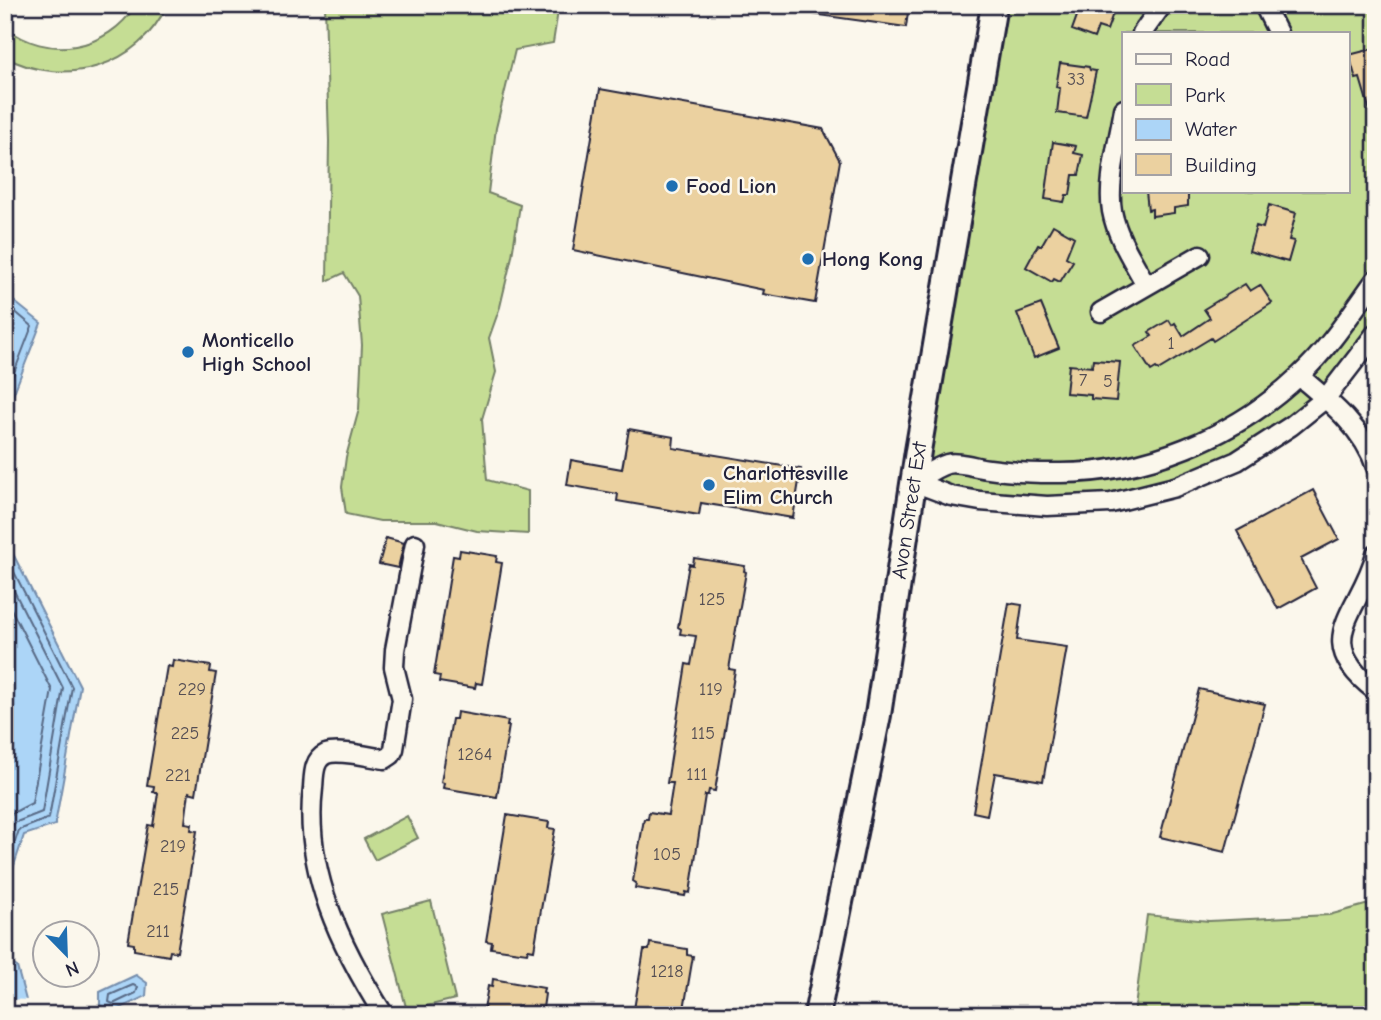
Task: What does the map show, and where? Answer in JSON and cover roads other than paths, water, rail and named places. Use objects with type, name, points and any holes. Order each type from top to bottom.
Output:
[{"type":"main road","name":"Avon Street Ext","points":[[817,1015],[877,715],[994,5]]},
{"type":"street","points":[[1143,32],[1162,5]]},
{"type":"street","points":[[1264,5],[1278,32]]},
{"type":"street","points":[[1122,121],[1111,189],[1112,210],[1117,231],[1146,285]]},
{"type":"street","points":[[1101,312],[1200,255]]},
{"type":"street","points":[[914,482],[948,463],[992,470],[1055,473],[1089,471],[1155,458],[1214,435],[1243,418],[1299,376],[1342,327],[1376,279]]},
{"type":"street","points":[[914,482],[951,496],[1047,506],[1079,506],[1123,500],[1175,487],[1237,461],[1326,398],[1376,333]]},
{"type":"street","points":[[1299,376],[1326,398],[1362,438],[1376,467]]},
{"type":"street","points":[[384,1015],[351,959],[323,893],[314,852],[311,806],[316,765],[321,758],[336,752],[385,759],[394,749],[402,699],[394,667],[395,650],[415,544]]},
{"type":"street","points":[[1376,554],[1365,583],[1342,627],[1341,644],[1346,660],[1376,691]]},
{"type":"water","points":[[5,294],[41,323],[5,416]]},
{"type":"water","points":[[5,538],[80,686],[55,825],[24,835],[5,893]]},
{"type":"water","points":[[5,960],[17,967],[30,1015],[5,1015]]},
{"type":"water","points":[[136,975],[147,983],[146,996],[110,1013],[100,1005],[100,992]]},
{"type":"place","name":"Food Lion","points":[[672,186]]},
{"type":"place","name":"Hong Kong","points":[[808,259]]},
{"type":"place","name":"Monticello High School","points":[[188,352]]},
{"type":"place","name":"Charlottesville Elim Church","points":[[709,485]]}]
